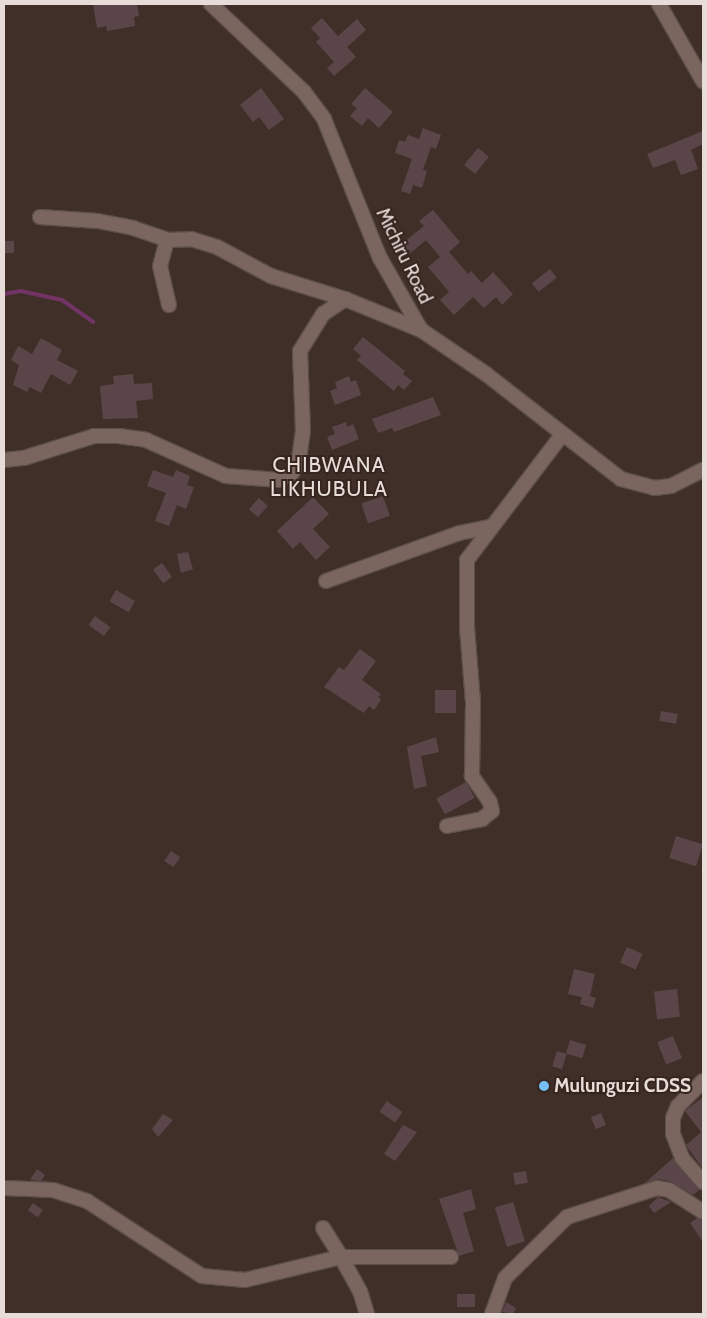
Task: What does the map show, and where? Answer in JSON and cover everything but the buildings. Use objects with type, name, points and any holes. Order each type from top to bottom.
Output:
[{"type":"street","name":"Michiru Road","points":[[211,4],[304,92],[324,119],[380,258],[421,330],[486,374],[610,473],[640,487],[671,486],[703,470]]},
{"type":"street","points":[[659,4],[703,81]]},
{"type":"street","points":[[40,216],[98,221],[133,228],[167,240],[191,239],[217,247],[271,276],[345,299],[421,330]]},
{"type":"street","points":[[167,240],[160,266],[169,305]]},
{"type":"street","points":[[4,460],[24,458],[94,436],[119,436],[146,440],[226,476],[280,480],[292,473],[300,459],[303,432],[300,351],[323,314],[345,299]]},
{"type":"street","points":[[447,826],[482,819],[492,811],[490,802],[472,776],[473,702],[466,574],[467,560],[490,527],[562,435]]},
{"type":"street","points":[[326,581],[458,532],[490,527]]},
{"type":"street","points":[[703,1081],[678,1106],[673,1118],[673,1134],[682,1158],[703,1182]]},
{"type":"street","points":[[4,1188],[53,1190],[87,1201],[202,1276],[244,1280],[340,1257],[451,1256]]},
{"type":"street","points":[[492,1314],[505,1278],[567,1216],[657,1188],[669,1190],[703,1212]]},
{"type":"street","points":[[324,1228],[360,1291],[367,1314]]},
{"type":"waterway","points":[[4,294],[21,291],[62,300],[93,322]]},
{"type":"place","name":"Mulunguzi CDSS","points":[[544,1086]]},
{"type":"district","name":"CHIBWANA LIKHUBULA","points":[[329,477]]}]
